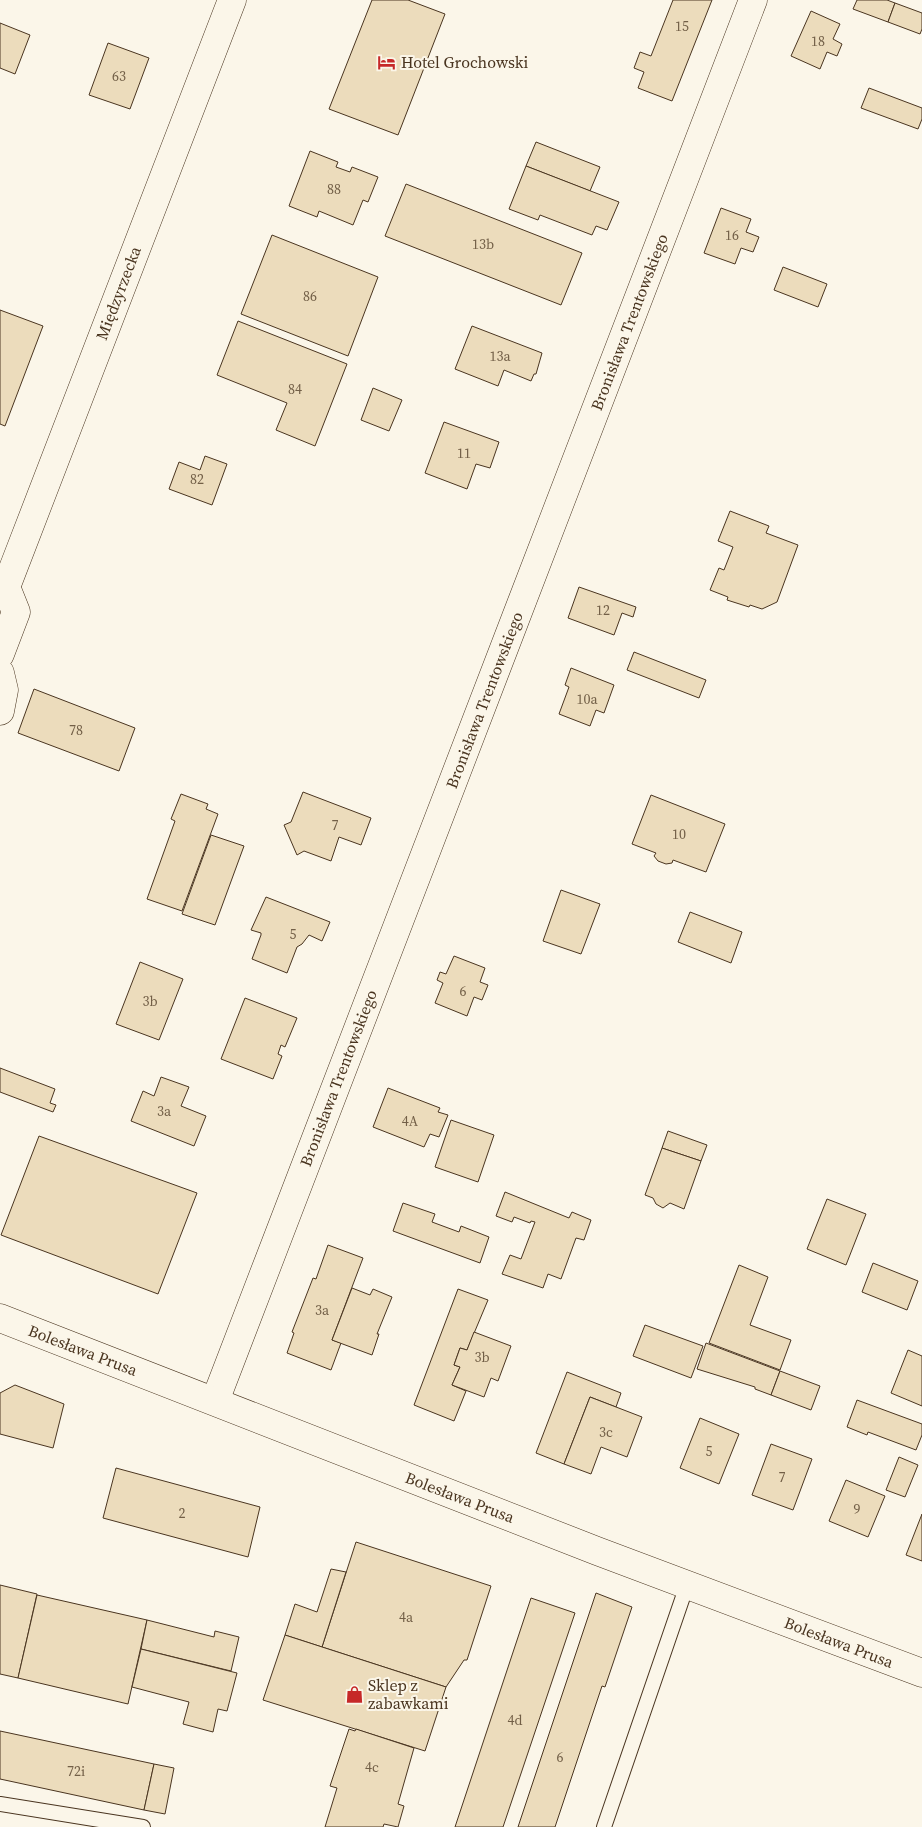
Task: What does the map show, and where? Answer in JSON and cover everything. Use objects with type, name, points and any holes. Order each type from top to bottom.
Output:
[{"type":"street","name":"Międzyrzecka","points":[[0,654],[16,612],[3,589],[232,0]]},
{"type":"street","name":"Bronisława Trentowskiego","points":[[215,1401],[753,0]]},
{"type":"street","points":[[0,673],[4,690],[0,711]]},
{"type":"street","name":"Bolesława Prusa","points":[[0,1318],[687,1585],[922,1673]]},
{"type":"lane","points":[[604,1827],[687,1585]]},
{"type":"lane","points":[[0,1804],[143,1827]]},
{"type":"building","name":"Hotel Grochowski","points":[[372,0],[408,0],[445,14],[398,135],[329,109]]},
{"type":"building","points":[[673,0],[712,0],[672,101],[638,88],[644,72],[634,68],[640,52],[651,56]]},
{"type":"building","points":[[857,0],[887,0],[895,3],[888,22],[853,9]]},
{"type":"building","points":[[895,3],[922,13],[922,29],[920,34],[888,22]]},
{"type":"building","points":[[811,11],[840,24],[833,39],[842,44],[837,56],[827,52],[820,69],[791,56]]},
{"type":"building","points":[[0,23],[30,35],[15,74],[0,68]]},
{"type":"building","points":[[108,43],[149,58],[130,109],[89,95]]},
{"type":"building","points":[[869,88],[922,108],[922,119],[918,129],[861,108]]},
{"type":"building","points":[[536,142],[600,167],[590,191],[526,166]]},
{"type":"building","points":[[310,151],[338,162],[336,167],[350,172],[352,167],[378,177],[368,202],[363,200],[353,225],[319,211],[317,217],[289,206]]},
{"type":"building","points":[[526,166],[619,202],[607,230],[596,226],[592,235],[540,215],[538,220],[509,209]]},
{"type":"building","points":[[406,184],[582,253],[561,305],[385,236]]},
{"type":"building","points":[[721,208],[751,219],[746,232],[759,237],[753,252],[741,248],[735,264],[704,253]]},
{"type":"building","points":[[272,235],[378,277],[348,356],[241,314]]},
{"type":"building","points":[[783,267],[827,284],[818,307],[774,290]]},
{"type":"building","points":[[0,310],[43,326],[5,426],[0,424]]},
{"type":"building","points":[[238,321],[347,364],[315,446],[276,430],[287,403],[217,375]]},
{"type":"building","points":[[472,326],[542,353],[536,374],[534,374],[531,381],[504,370],[498,386],[455,369]]},
{"type":"building","points":[[373,388],[402,400],[389,431],[361,420]]},
{"type":"building","points":[[444,422],[499,442],[490,468],[476,464],[467,489],[425,473]]},
{"type":"building","points":[[205,456],[227,464],[212,505],[169,489],[179,462],[200,470]]},
{"type":"building","points":[[730,511],[769,526],[766,533],[798,545],[777,602],[762,609],[727,600],[728,597],[710,590],[719,568],[724,570],[733,547],[718,541]]},
{"type":"building","points":[[579,587],[636,607],[633,617],[622,613],[614,635],[568,618]]},
{"type":"building","points":[[634,652],[706,680],[699,698],[627,670]]},
{"type":"building","points":[[571,668],[614,685],[604,713],[596,710],[590,726],[559,714],[569,687],[565,685]]},
{"type":"building","points":[[34,689],[135,728],[119,771],[18,733]]},
{"type":"building","points":[[303,792],[371,818],[361,845],[339,837],[331,861],[304,851],[297,855],[284,825],[291,822]]},
{"type":"building","points":[[181,794],[208,804],[206,809],[218,814],[182,911],[147,899],[175,821],[171,819]]},
{"type":"building","points":[[651,795],[725,824],[706,872],[673,860],[672,863],[666,864],[658,861],[654,856],[656,853],[632,844]]},
{"type":"building","points":[[211,835],[244,846],[215,925],[182,914]]},
{"type":"building","points":[[561,890],[600,904],[581,954],[543,941]]},
{"type":"building","points":[[266,897],[330,922],[322,941],[309,935],[297,947],[287,973],[252,959],[261,933],[251,930]]},
{"type":"building","points":[[690,912],[742,932],[731,963],[678,942]]},
{"type":"building","points":[[454,956],[485,968],[480,982],[488,985],[482,1000],[474,997],[467,1016],[435,1003],[443,983],[437,980],[440,972],[446,974]]},
{"type":"building","points":[[140,962],[183,979],[159,1040],[116,1024]]},
{"type":"building","points":[[245,998],[297,1018],[285,1047],[281,1045],[278,1054],[282,1056],[273,1079],[221,1059]]},
{"type":"building","points":[[0,1068],[55,1089],[50,1103],[56,1105],[53,1112],[0,1092]]},
{"type":"building","points":[[161,1077],[189,1087],[181,1106],[206,1116],[194,1146],[131,1121],[143,1091],[154,1096]]},
{"type":"building","points":[[388,1088],[440,1108],[438,1112],[448,1115],[439,1137],[430,1134],[424,1147],[373,1127]]},
{"type":"building","points":[[451,1120],[494,1135],[478,1182],[435,1167]]},
{"type":"building","points":[[668,1131],[707,1145],[701,1161],[662,1148]]},
{"type":"building","points":[[39,1136],[197,1193],[158,1294],[1,1235]]},
{"type":"building","points":[[662,1148],[701,1161],[684,1209],[670,1203],[663,1208],[656,1204],[653,1198],[645,1195]]},
{"type":"building","points":[[505,1192],[569,1218],[572,1212],[591,1220],[584,1240],[576,1238],[561,1279],[548,1274],[543,1288],[502,1274],[510,1255],[521,1259],[535,1222],[531,1221],[530,1223],[514,1217],[512,1222],[496,1216]]},
{"type":"building","points":[[827,1199],[866,1214],[846,1265],[807,1249]]},
{"type":"building","points":[[403,1203],[435,1214],[432,1222],[459,1232],[461,1226],[489,1237],[480,1263],[393,1231]]},
{"type":"building","points":[[328,1245],[363,1258],[332,1340],[341,1343],[331,1370],[287,1353],[294,1333],[292,1332],[313,1278],[316,1279]]},
{"type":"building","points":[[873,1263],[918,1281],[907,1310],[862,1292]]},
{"type":"building","points":[[739,1265],[768,1277],[750,1325],[791,1340],[780,1370],[709,1343]]},
{"type":"building","points":[[352,1288],[370,1295],[373,1289],[392,1297],[377,1334],[379,1334],[372,1355],[332,1340]]},
{"type":"building","points":[[458,1289],[488,1300],[467,1350],[460,1348],[454,1365],[460,1367],[452,1385],[466,1391],[454,1421],[414,1405]]},
{"type":"building","points":[[645,1325],[703,1346],[691,1378],[633,1356]]},
{"type":"building","points":[[474,1332],[511,1346],[498,1381],[491,1378],[484,1397],[452,1385],[460,1367],[454,1365],[460,1348],[467,1350]]},
{"type":"building","points":[[706,1343],[780,1371],[771,1395],[755,1389],[755,1387],[697,1369]]},
{"type":"building","points":[[908,1350],[922,1356],[922,1406],[891,1393]]},
{"type":"building","points":[[780,1371],[820,1386],[811,1410],[771,1395]]},
{"type":"building","points":[[567,1372],[621,1393],[616,1407],[590,1397],[564,1464],[536,1453]]},
{"type":"building","points":[[15,1385],[64,1404],[53,1448],[0,1434],[0,1393]]},
{"type":"building","points":[[590,1397],[642,1417],[627,1457],[601,1447],[591,1474],[564,1464]]},
{"type":"building","points":[[857,1400],[922,1424],[922,1435],[916,1450],[868,1432],[867,1435],[847,1427]]},
{"type":"building","points":[[700,1418],[739,1434],[719,1484],[680,1468]]},
{"type":"building","points":[[771,1444],[812,1459],[793,1510],[752,1495]]},
{"type":"building","points":[[899,1457],[918,1465],[905,1497],[886,1490]]},
{"type":"building","points":[[116,1468],[260,1507],[248,1557],[103,1518]]},
{"type":"building","points":[[846,1480],[885,1496],[868,1537],[829,1521]]},
{"type":"building","points":[[922,1514],[922,1561],[906,1555]]},
{"type":"building","points":[[356,1542],[491,1586],[467,1660],[464,1660],[446,1687],[322,1647]]},
{"type":"building","points":[[331,1569],[346,1572],[322,1647],[285,1635],[295,1604],[317,1612]]},
{"type":"building","points":[[0,1585],[37,1594],[18,1678],[0,1674]]},
{"type":"building","points":[[596,1593],[632,1607],[605,1687],[602,1686],[555,1827],[518,1827]]},
{"type":"building","points":[[37,1595],[147,1620],[128,1704],[18,1678]]},
{"type":"building","points":[[531,1598],[575,1613],[503,1827],[455,1827]]},
{"type":"building","points":[[147,1620],[214,1637],[215,1631],[239,1637],[231,1671],[141,1649]]},
{"type":"building","name":"Sklep z zabawkami","points":[[285,1635],[446,1687],[425,1751],[263,1700]]},
{"type":"building","points":[[141,1649],[237,1673],[227,1711],[218,1709],[213,1732],[183,1724],[189,1702],[132,1687]]},
{"type":"building","points":[[349,1729],[355,1731],[356,1729],[414,1748],[398,1804],[404,1806],[398,1827],[384,1824],[383,1827],[325,1827],[337,1788],[330,1786]]},
{"type":"building","points":[[0,1731],[154,1764],[144,1810],[0,1779]]},
{"type":"building","points":[[154,1764],[174,1768],[165,1814],[144,1810]]},
{"type":"place","name":"Hotel Grochowski","points":[[387,62]]},
{"type":"place","name":"Sklep z zabawkami","points":[[354,1694]]}]
